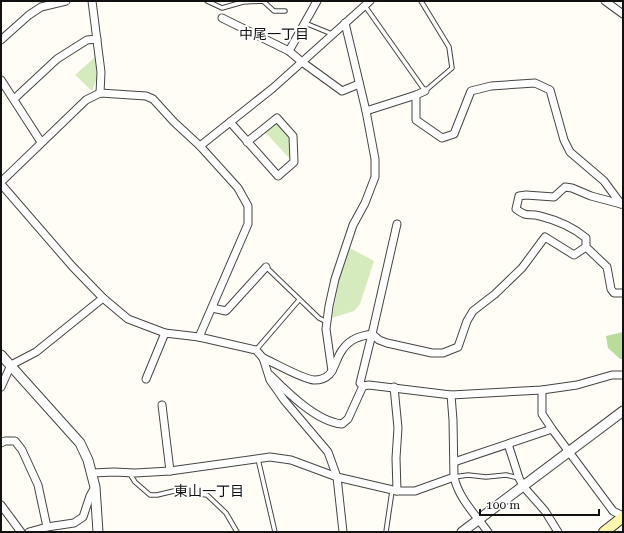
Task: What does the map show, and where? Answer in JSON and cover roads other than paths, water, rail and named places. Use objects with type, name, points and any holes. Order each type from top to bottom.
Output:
[{"type":"main road","points":[[604,532],[623,516]]},
{"type":"street","points":[[1,40],[40,7],[66,1]]},
{"type":"street","points":[[92,1],[101,72],[100,93]]},
{"type":"street","points":[[288,51],[317,1]]},
{"type":"street","points":[[359,1],[368,3]]},
{"type":"street","points":[[605,1],[623,14]]},
{"type":"street","points":[[200,146],[273,88],[368,3]]},
{"type":"street","points":[[222,18],[288,51],[342,91],[359,84]]},
{"type":"street","points":[[332,371],[326,329],[329,306],[353,225],[365,202],[375,177],[375,159],[366,111],[345,23]]},
{"type":"street","points":[[14,100],[57,59],[87,40],[96,39]]},
{"type":"street","points":[[1,80],[41,142]]},
{"type":"street","points":[[416,95],[416,120],[442,138],[454,134],[471,91],[491,86],[535,83],[550,90],[564,140],[570,152],[604,181],[622,203]]},
{"type":"street","points":[[366,111],[425,91]]},
{"type":"street","points":[[199,336],[248,224],[248,206],[238,188],[200,146],[174,122],[153,99],[146,96],[100,93],[86,100],[41,142],[1,183],[45,235],[102,298],[128,319],[165,333],[199,336],[256,350],[263,358],[270,380],[284,400],[328,452],[337,477],[343,532]]},
{"type":"street","points":[[230,122],[278,176],[294,162],[293,136],[277,118],[248,142]]},
{"type":"street","points":[[622,203],[591,196],[572,188],[565,187],[554,197],[519,196],[516,209],[524,215],[539,216],[564,224],[586,238],[586,247],[607,267],[611,289],[614,293],[623,293]]},
{"type":"street","points":[[363,386],[360,383],[397,224]]},
{"type":"street","points":[[263,358],[313,380],[324,378],[332,371],[342,350],[351,341],[361,335],[372,334],[379,340],[387,343],[432,353],[443,353],[458,347],[467,321],[473,312],[495,294],[522,268],[545,237],[574,255],[586,247]]},
{"type":"street","points":[[212,308],[226,311],[266,267]]},
{"type":"street","points":[[1,387],[11,366],[36,352],[102,298]]},
{"type":"street","points":[[146,379],[165,333]]},
{"type":"street","points":[[1,355],[80,443],[88,460],[95,487],[98,532]]},
{"type":"street","points":[[268,373],[303,404],[320,417],[334,424],[342,424],[348,419],[363,386]]},
{"type":"street","points":[[363,386],[394,387],[451,395],[542,390],[577,385],[612,375],[623,375]]},
{"type":"street","points":[[394,387],[398,428],[395,491]]},
{"type":"street","points":[[542,390],[542,414],[613,511],[623,516]]},
{"type":"street","points":[[451,395],[454,477],[456,486],[467,506],[488,532]]},
{"type":"street","points":[[162,405],[170,471]]},
{"type":"street","points":[[462,532],[479,520],[521,482],[569,452],[623,411]]},
{"type":"street","points":[[454,462],[552,429]]},
{"type":"street","points":[[1,443],[5,441],[15,441],[22,450],[38,484],[47,527]]},
{"type":"street","points":[[508,444],[521,482],[545,511],[558,532]]},
{"type":"street","points":[[92,473],[170,471],[270,457],[291,460],[337,477],[395,491],[415,491],[454,477]]},
{"type":"street","points":[[29,532],[47,527],[74,523],[83,517],[90,496],[95,487]]},
{"type":"street","points":[[1,505],[21,532]]},
{"type":"lane","points":[[207,1],[222,8],[243,2],[263,1],[274,11],[285,11]]},
{"type":"lane","points":[[368,3],[425,91],[452,68],[450,47],[421,1]]},
{"type":"lane","points":[[305,23],[332,34]]},
{"type":"lane","points":[[266,267],[299,300],[319,318],[327,322]]},
{"type":"lane","points":[[256,350],[299,300]]},
{"type":"lane","points":[[258,459],[275,532]]},
{"type":"lane","points":[[130,473],[135,482],[150,495],[157,496],[174,491],[207,495],[226,513],[236,532]]},
{"type":"lane","points":[[454,477],[468,475],[486,477],[506,475],[521,482]]},
{"type":"lane","points":[[386,532],[395,491]]},
{"type":"district","name":"中尾一丁目","points":[[274,34]]},
{"type":"district","name":"東山一丁目","points":[[209,491]]}]
